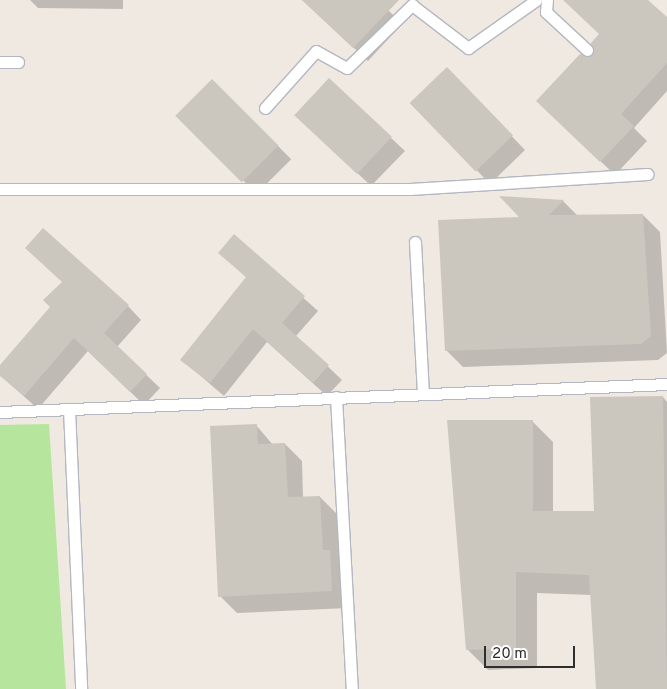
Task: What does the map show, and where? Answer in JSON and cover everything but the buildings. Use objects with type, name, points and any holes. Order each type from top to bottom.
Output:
[{"type":"lane","points":[[265,108],[316,51],[347,68],[410,2],[468,48],[536,0]]},
{"type":"lane","points":[[547,0],[546,12],[587,50]]},
{"type":"lane","points":[[0,62],[18,62]]},
{"type":"lane","points":[[0,189],[410,189],[648,174]]},
{"type":"lane","points":[[415,242],[423,393]]},
{"type":"lane","points":[[0,412],[667,384]]},
{"type":"lane","points":[[336,397],[352,689]]},
{"type":"lane","points":[[69,409],[81,689]]},
{"type":"green space","points":[[49,424],[66,689],[0,689],[0,425]]}]
